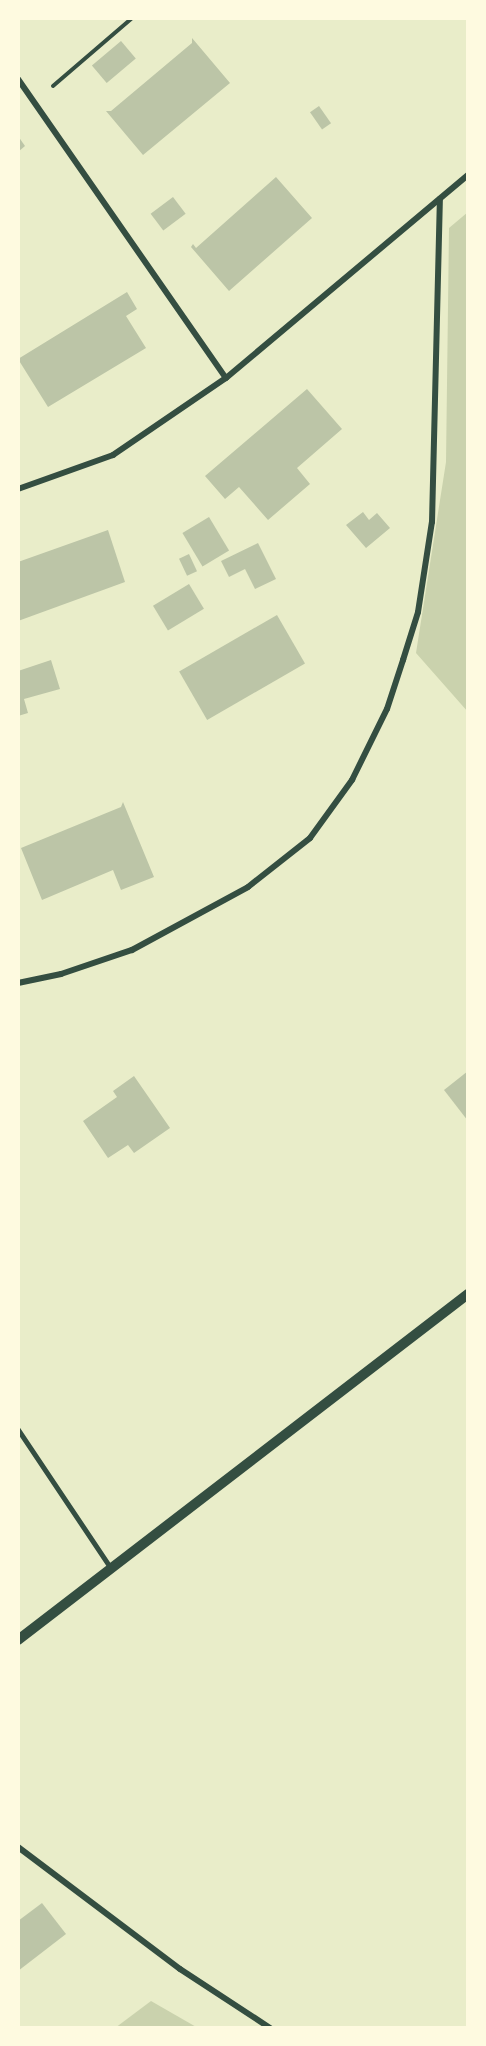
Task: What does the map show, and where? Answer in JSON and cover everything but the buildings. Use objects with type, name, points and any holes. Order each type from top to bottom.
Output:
[{"type":"street","points":[[18,79],[226,378]]},
{"type":"street","points":[[18,489],[113,454],[226,378],[468,175]]},
{"type":"street","points":[[18,983],[61,974],[132,950],[238,893],[282,864],[310,838],[352,780],[387,709],[418,612],[432,522],[440,199]]},
{"type":"street","points":[[18,1640],[468,1294]]},
{"type":"street","points":[[18,1847],[180,1969],[270,2028]]},
{"type":"lane","points":[[18,1429],[111,1568]]},
{"type":"path","points":[[44,93],[132,18]]},
{"type":"green space","points":[[468,212],[468,712],[416,653],[446,462],[449,228]]},
{"type":"green space","points":[[151,2001],[198,2028],[115,2028]]}]
